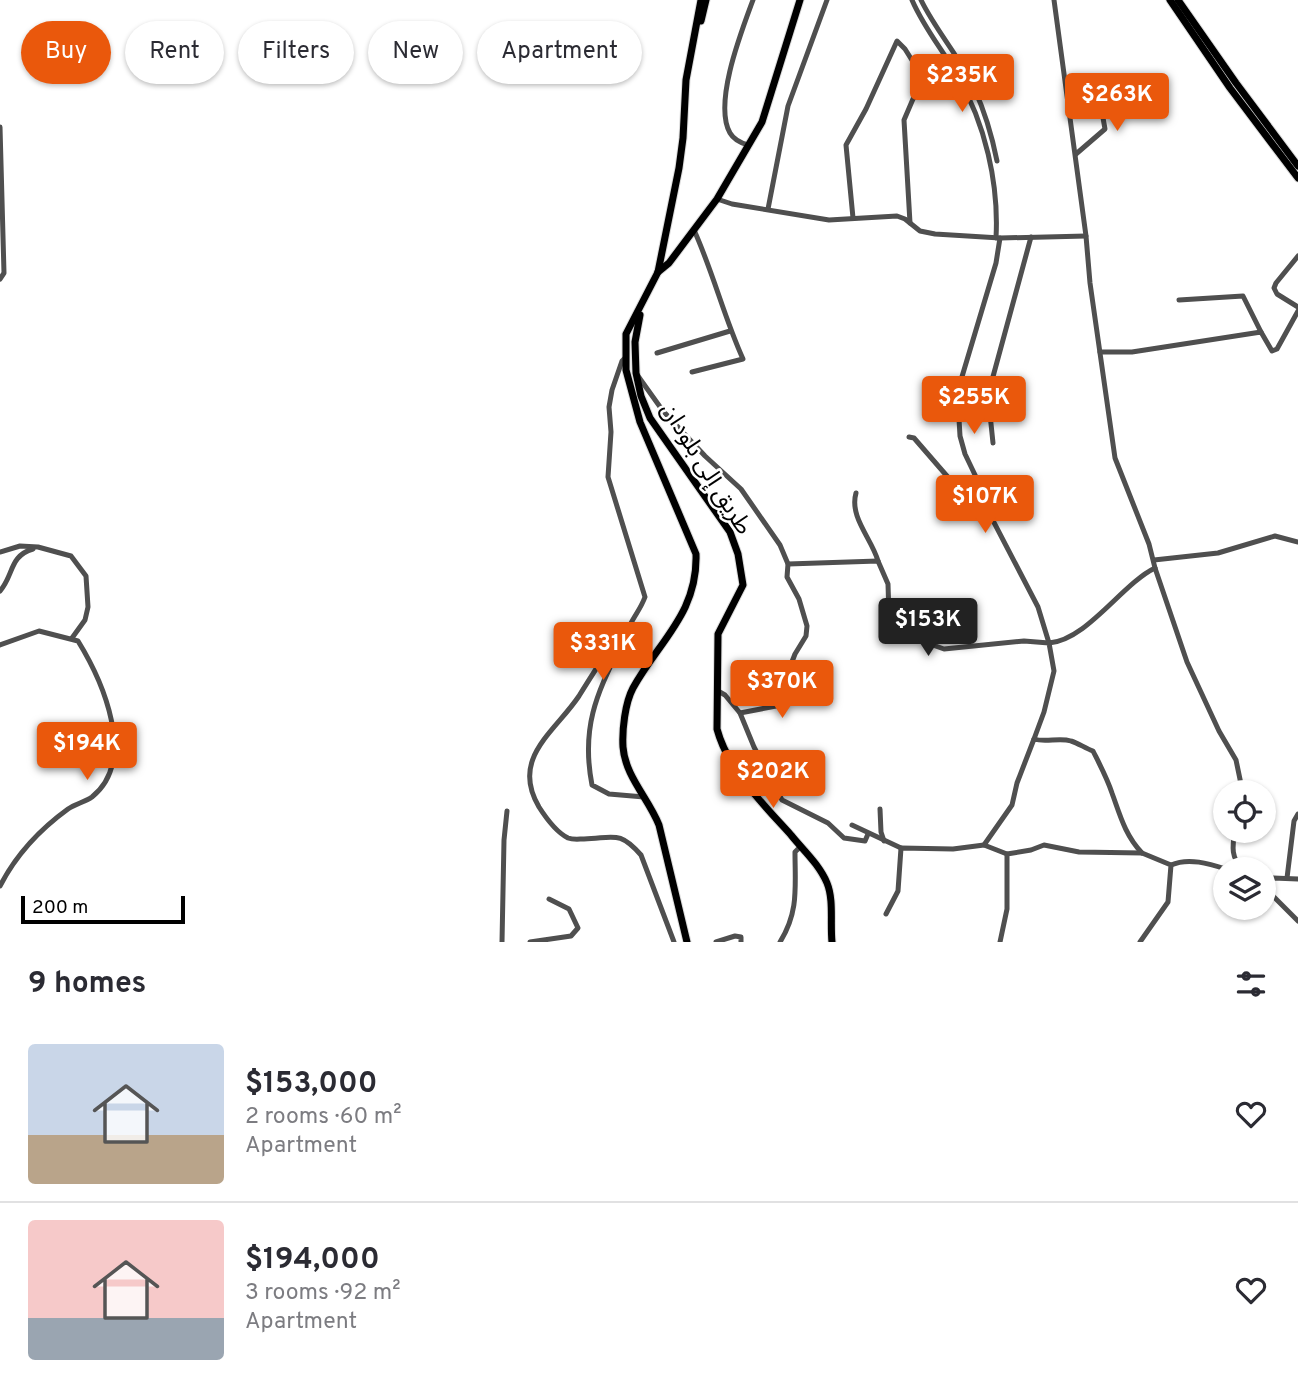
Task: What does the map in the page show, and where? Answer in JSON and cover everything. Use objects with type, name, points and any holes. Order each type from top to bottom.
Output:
[{"type":"main road","points":[[687,942],[659,825],[646,797],[630,773],[623,747],[625,719],[632,690],[681,618],[697,573],[696,554],[640,422],[626,370],[626,334],[658,272],[682,148],[685,80],[703,0]]},
{"type":"main road","points":[[658,272],[669,262],[717,199],[762,122],[800,0]]},
{"type":"main road","points":[[1170,0],[1230,88],[1298,178]]},
{"type":"main road","points":[[1178,0],[1298,166]]},
{"type":"main road","name":"طريق إلى بلودان","points":[[641,309],[635,342],[636,373],[641,396],[650,418],[730,532],[738,554],[743,585],[718,634],[718,729],[721,743],[730,760],[827,882],[830,892],[832,942]]},
{"type":"street","points":[[748,145],[739,142],[730,133],[726,102],[740,37],[753,0]]},
{"type":"street","points":[[768,209],[788,106],[827,0]]},
{"type":"street","points":[[912,0],[926,30],[957,75],[979,119],[996,196],[996,263],[961,380],[958,401],[960,436],[976,477],[975,486],[1038,607],[1054,671],[1044,712],[1017,782],[1012,805],[984,845]]},
{"type":"street","points":[[921,0],[973,86],[988,123],[997,161]]},
{"type":"street","points":[[1054,0],[1115,457],[1154,560],[1187,662],[1219,731],[1236,760],[1240,780]]},
{"type":"street","points":[[853,218],[846,145],[897,41],[925,81]]},
{"type":"street","points":[[910,223],[904,120],[913,99],[945,58]]},
{"type":"street","points":[[1076,154],[1105,129],[1098,90]]},
{"type":"street","points":[[0,127],[4,261],[4,273],[0,279]]},
{"type":"street","points":[[717,199],[732,204],[829,220],[897,216],[920,231],[935,234],[998,238],[1086,236]]},
{"type":"street","points":[[692,372],[743,359],[730,331],[716,284],[694,230]]},
{"type":"street","points":[[993,443],[988,395],[1031,237]]},
{"type":"street","points":[[1179,300],[1243,296],[1272,351],[1277,349],[1298,309],[1277,294],[1274,288],[1298,256]]},
{"type":"street","points":[[657,353],[730,331]]},
{"type":"street","points":[[1100,352],[1132,352],[1261,332]]},
{"type":"street","points":[[626,357],[622,361],[612,390],[609,407],[611,432],[608,477],[645,597],[641,609],[617,638],[570,709],[539,746],[530,769],[529,782],[545,816],[570,839],[618,837],[633,846],[641,856],[674,942]]},
{"type":"street","points":[[636,373],[663,411],[753,504],[780,545],[788,564],[787,577],[799,598],[807,626],[806,636],[795,654],[785,680],[787,690],[793,693],[792,703],[740,713]]},
{"type":"street","points":[[909,437],[915,438],[953,483],[975,486]]},
{"type":"street","points":[[856,493],[856,514],[888,584],[889,616],[898,628],[916,639],[944,649],[1024,641],[1056,643],[1090,622],[1141,575],[1155,568]]},
{"type":"street","points":[[1154,560],[1218,553],[1275,536],[1298,542]]},
{"type":"street","points":[[0,552],[20,546],[38,547],[71,556],[86,576],[89,607],[85,620],[72,638]]},
{"type":"street","points":[[0,590],[6,584],[13,562],[26,551],[38,547]]},
{"type":"street","points":[[788,564],[878,561]]},
{"type":"street","points":[[633,620],[593,708],[587,760],[592,785],[609,794],[646,797]]},
{"type":"street","points":[[0,645],[38,631],[78,641],[107,703],[113,734],[113,758],[99,789],[91,797],[64,812],[32,840],[12,863],[0,886]]},
{"type":"street","points":[[718,691],[725,695],[740,713],[754,747],[782,800],[828,823],[844,838],[865,841],[868,834]]},
{"type":"street","points":[[1034,739],[1042,742],[1073,741],[1093,751],[1130,841],[1142,853]]},
{"type":"street","points":[[880,809],[884,841]]},
{"type":"street","points":[[502,942],[507,811]]},
{"type":"street","points":[[1287,878],[1294,821],[1298,814]]},
{"type":"street","points":[[852,825],[901,848],[953,849],[984,845],[1007,854],[1044,845],[1079,852],[1142,853],[1171,865],[1180,861],[1213,866]]},
{"type":"street","points":[[780,942],[792,922],[795,907],[795,852],[801,846]]},
{"type":"street","points":[[886,914],[898,891],[901,848]]},
{"type":"street","points":[[1000,942],[1007,909],[1007,854]]},
{"type":"street","points":[[1140,942],[1168,902],[1171,865]]},
{"type":"street","points":[[1276,878],[1298,879]]},
{"type":"street","points":[[1276,897],[1298,919]]},
{"type":"street","points":[[530,942],[571,936],[578,928],[569,909],[549,899]]},
{"type":"street","points":[[716,942],[735,936],[741,937],[741,942]]}]
